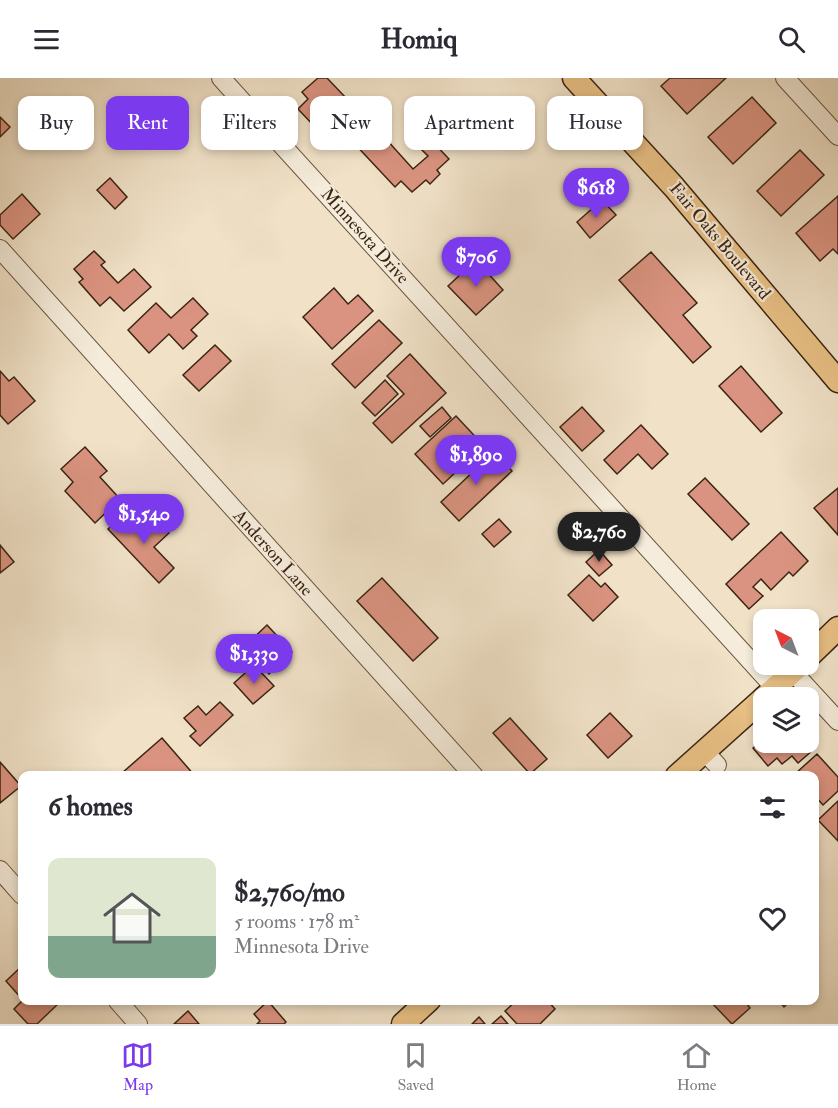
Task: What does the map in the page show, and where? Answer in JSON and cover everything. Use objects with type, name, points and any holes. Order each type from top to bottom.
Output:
[{"type":"main road","name":"Fair Oaks Boulevard","points":[[574,78],[674,187],[838,381]]},
{"type":"main road","points":[[819,647],[838,628]]},
{"type":"main road","points":[[776,687],[790,675]]},
{"type":"main road","points":[[686,771],[710,758],[753,711]]},
{"type":"main road","points":[[403,1024],[424,1005]]},
{"type":"street","name":"Minnesota Drive","points":[[220,78],[762,687]]},
{"type":"street","points":[[785,78],[838,136]]},
{"type":"street","name":"Anderson Lane","points":[[0,249],[470,771]]},
{"type":"street","points":[[808,675],[838,721]]},
{"type":"street","points":[[0,870],[18,890]]},
{"type":"street","points":[[121,1005],[138,1024]]},
{"type":"building","points":[[318,78],[327,78],[344,96],[310,96],[310,122],[298,109],[308,99],[302,92]]},
{"type":"building","points":[[670,78],[726,78],[687,114],[661,86]]},
{"type":"building","points":[[752,97],[776,123],[733,164],[708,137]]},
{"type":"building","points":[[0,117],[10,127],[0,137]]},
{"type":"building","points":[[392,146],[413,169],[428,156],[422,150],[440,150],[449,159],[437,170],[440,174],[430,184],[426,180],[412,192],[401,181],[395,187],[360,150],[392,150]]},
{"type":"building","points":[[800,150],[824,175],[781,216],[757,191]]},
{"type":"building","points":[[110,178],[127,197],[115,209],[97,190]]},
{"type":"building","points":[[22,194],[40,214],[13,239],[0,225],[0,215]]},
{"type":"building","points":[[838,196],[838,254],[833,249],[820,261],[796,233]]},
{"type":"building","points":[[602,200],[616,215],[590,238],[577,222]]},
{"type":"building","points":[[94,251],[105,262],[101,265],[118,283],[134,269],[151,287],[124,311],[110,297],[100,306],[79,282],[83,279],[74,269]]},
{"type":"building","points":[[651,252],[697,303],[683,315],[711,347],[693,363],[619,280]]},
{"type":"building","points":[[476,260],[503,290],[476,315],[448,286]]},
{"type":"building","points":[[334,288],[348,304],[358,295],[373,311],[332,349],[303,317]]},
{"type":"building","points":[[193,298],[208,314],[191,330],[197,336],[183,349],[169,334],[149,353],[128,330],[156,303],[171,318]]},
{"type":"building","points":[[379,320],[402,343],[355,388],[332,364]]},
{"type":"building","points":[[215,345],[231,361],[199,391],[183,375]]},
{"type":"building","points":[[410,354],[446,393],[392,443],[373,423],[404,394],[387,376]]},
{"type":"building","points":[[741,366],[782,413],[761,432],[719,386]]},
{"type":"building","points":[[0,371],[9,381],[14,377],[35,401],[8,424],[0,415]]},
{"type":"building","points":[[385,380],[398,394],[375,416],[362,403]]},
{"type":"building","points":[[442,407],[451,418],[430,437],[420,426]]},
{"type":"building","points":[[582,407],[604,431],[582,451],[560,427]]},
{"type":"building","points":[[456,416],[484,446],[443,484],[415,454]]},
{"type":"building","points":[[641,425],[668,454],[652,469],[638,454],[617,474],[604,460]]},
{"type":"building","points":[[85,447],[107,471],[100,477],[120,499],[95,523],[65,491],[73,482],[61,469]]},
{"type":"building","points":[[494,452],[512,471],[459,521],[441,502]]},
{"type":"building","points":[[705,478],[749,524],[732,540],[688,494]]},
{"type":"building","points":[[838,488],[838,535],[814,508]]},
{"type":"building","points":[[125,513],[142,531],[156,518],[169,533],[154,547],[174,568],[159,583],[108,529]]},
{"type":"building","points":[[499,519],[511,532],[494,547],[482,534]]},
{"type":"building","points":[[781,532],[808,561],[793,576],[789,572],[771,590],[761,579],[753,587],[763,596],[749,609],[726,584]]},
{"type":"building","points":[[0,545],[14,562],[0,573]]},
{"type":"building","points":[[599,550],[612,565],[599,576],[586,562]]},
{"type":"building","points":[[589,575],[601,587],[605,583],[618,597],[593,621],[568,595]]},
{"type":"building","points":[[382,578],[438,638],[413,661],[357,601]]},
{"type":"building","points":[[267,625],[292,652],[269,674],[244,647]]},
{"type":"building","points":[[254,665],[274,686],[253,704],[234,683]]},
{"type":"building","points":[[220,702],[233,715],[200,746],[190,736],[196,731],[184,718],[198,706],[206,715]]},
{"type":"building","points":[[610,713],[632,736],[608,758],[587,735]]},
{"type":"building","points":[[510,718],[547,759],[533,771],[527,771],[493,733]]},
{"type":"building","points":[[162,738],[191,771],[124,771]]},
{"type":"building","points":[[757,753],[810,753],[798,763],[792,756],[782,764],[777,758],[768,766]]},
{"type":"building","points":[[817,754],[838,777],[838,791],[823,805],[819,801],[819,771],[798,771]]},
{"type":"building","points":[[0,762],[18,783],[18,788],[0,803]]},
{"type":"building","points":[[838,801],[838,841],[819,821]]},
{"type":"building","points":[[18,970],[18,994],[6,981]]},
{"type":"building","points":[[18,1005],[57,1005],[37,1024],[28,1024],[14,1009]]},
{"type":"building","points":[[264,1005],[271,1005],[286,1022],[284,1024],[257,1024],[260,1021],[254,1014]]},
{"type":"building","points":[[512,1005],[551,1005],[555,1009],[540,1024],[517,1024],[505,1011]]},
{"type":"building","points":[[714,1005],[748,1005],[750,1008],[732,1024]]},
{"type":"building","points":[[188,1011],[199,1024],[174,1024]]},
{"type":"building","points":[[501,1016],[508,1024],[492,1024]]},
{"type":"building","points":[[479,1017],[485,1024],[472,1024]]}]
